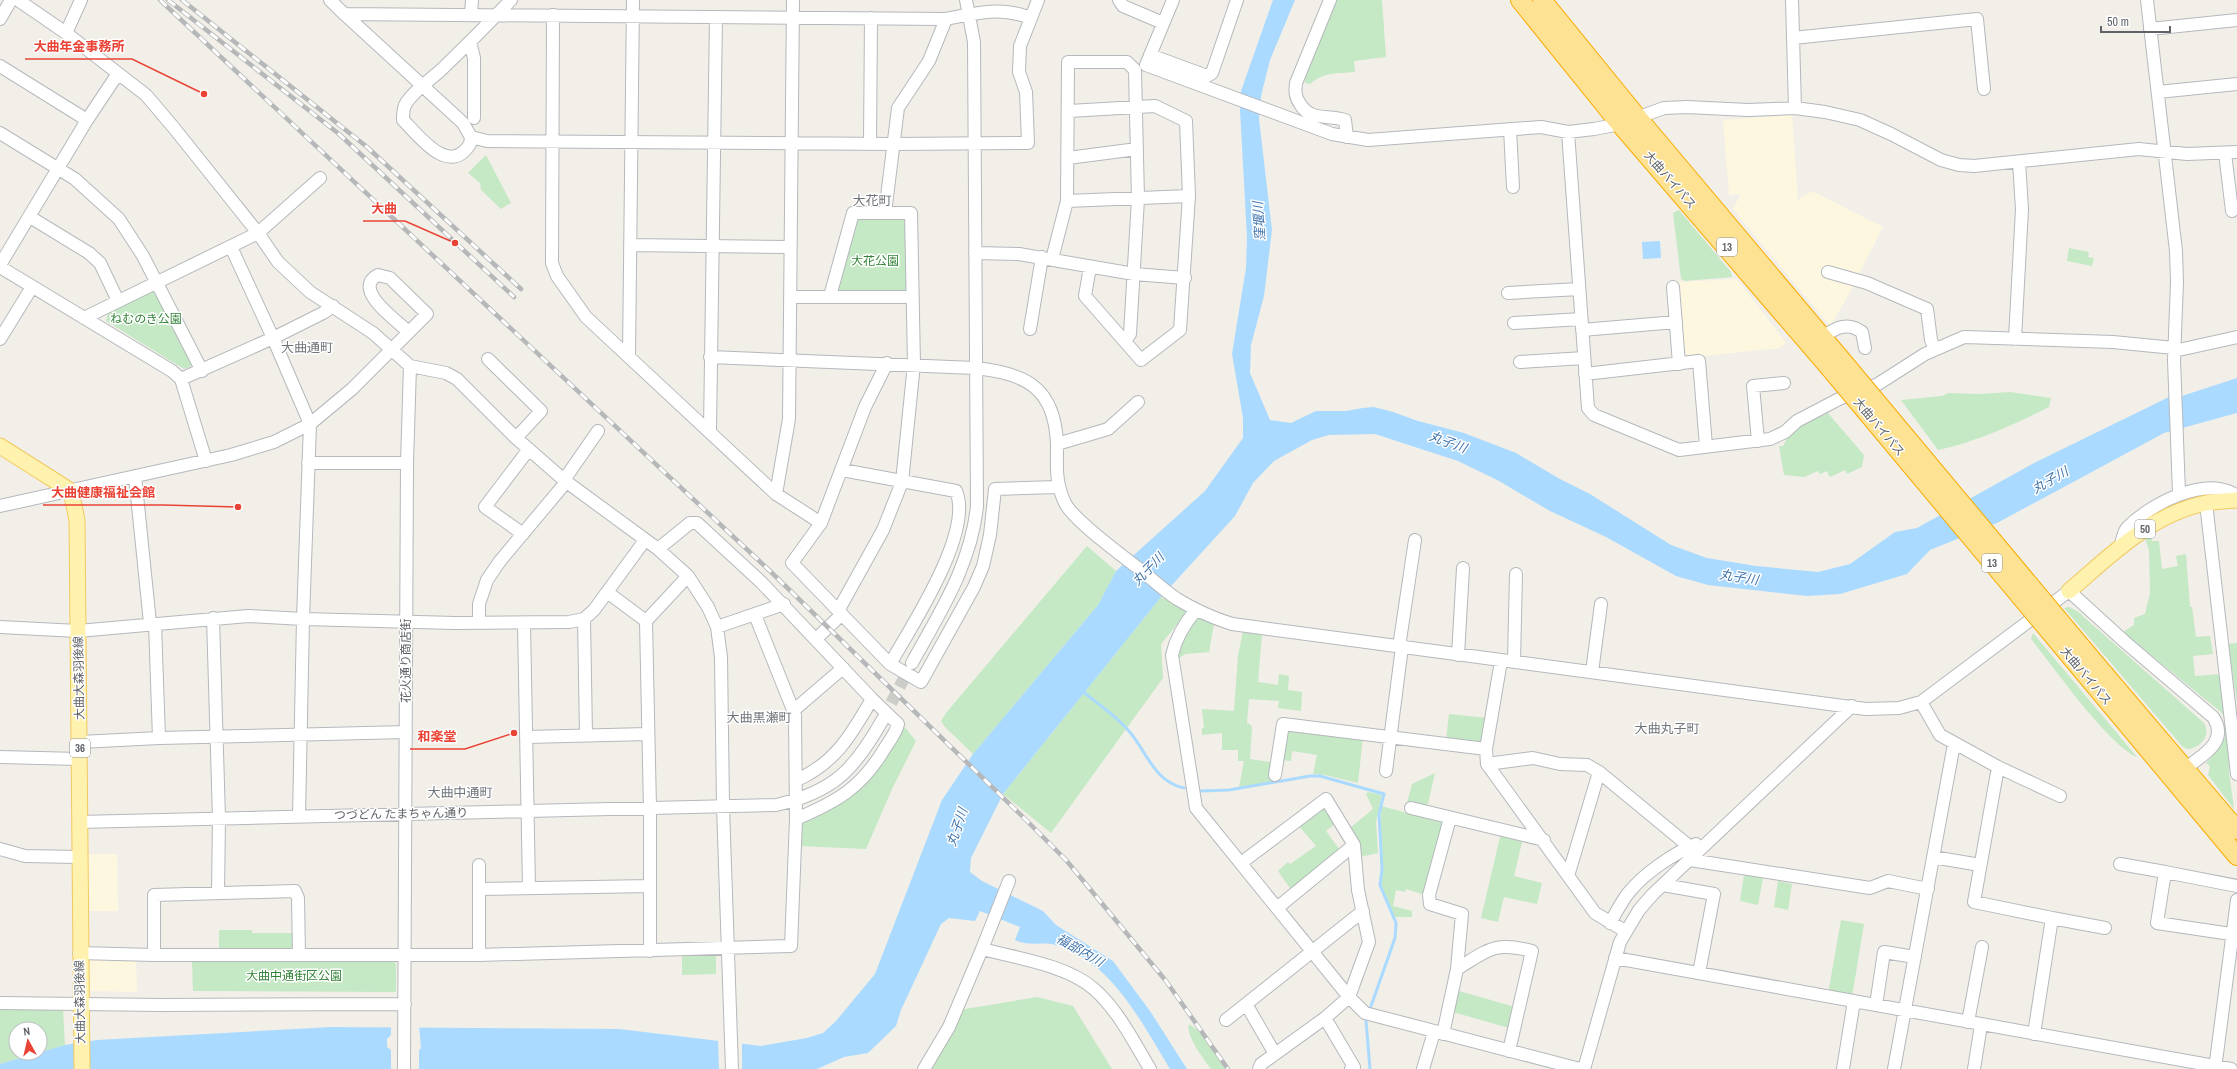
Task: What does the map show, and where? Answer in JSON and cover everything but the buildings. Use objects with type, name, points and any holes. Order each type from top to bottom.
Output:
[{"type":"highway","name":"大曲バイパス","points":[[1520,0],[1620,124],[1839,368],[2179,774],[2237,856]]},
{"type":"highway","name":"大曲バイパス","points":[[1542,0],[1638,118],[1822,337],[1839,368]]},
{"type":"highway","name":"大曲バイパス","points":[[2179,774],[2237,830]]},
{"type":"main road","points":[[0,446],[71,491]]},
{"type":"main road","name":"大曲大森羽後線","points":[[71,491],[77,520],[80,742],[78,857],[82,1069]]},
{"type":"main road","name":"50","points":[[2069,592],[2120,548],[2145,529],[2167,516],[2206,503],[2237,500]]},
{"type":"street","points":[[0,19],[11,0]]},
{"type":"street","points":[[18,0],[66,33],[117,75],[146,96],[258,233],[278,262],[310,292],[373,333],[410,366],[446,373],[456,378],[516,438],[566,481],[658,549],[688,576],[705,601],[718,627],[721,657],[723,807],[732,1069]]},
{"type":"street","points":[[66,33],[81,0]]},
{"type":"street","points":[[330,0],[344,14],[423,86],[463,123],[470,137],[470,144],[459,155],[451,158],[442,156],[406,123],[402,113],[406,104],[423,86],[470,42],[510,0]]},
{"type":"street","points":[[471,14],[472,0]]},
{"type":"street","points":[[629,356],[630,141],[633,0]]},
{"type":"street","points":[[776,494],[789,419],[793,0]]},
{"type":"street","points":[[912,663],[958,580],[974,533],[977,491],[974,42],[966,0]]},
{"type":"street","points":[[470,137],[487,141],[553,142],[630,141],[893,144],[1028,143],[1026,92],[1020,72],[1020,46],[1038,0]]},
{"type":"street","points":[[1119,0],[1123,6],[1163,24]]},
{"type":"street","points":[[1135,70],[1148,60],[1173,0]]},
{"type":"street","points":[[1148,60],[1207,76],[1212,73],[1237,0]]},
{"type":"street","points":[[1330,0],[1296,83],[1295,91],[1300,104],[1310,115],[1323,118],[1338,117],[1345,120],[1346,137]]},
{"type":"street","points":[[1792,0],[1795,108]]},
{"type":"street","points":[[2147,0],[2176,251],[2177,282],[2174,353],[2179,489]]},
{"type":"street","points":[[344,14],[946,19],[996,10],[1015,12],[1031,18]]},
{"type":"street","points":[[553,15],[552,262],[557,276],[586,317],[710,430],[776,494],[821,523]]},
{"type":"street","points":[[710,430],[716,17]]},
{"type":"street","points":[[870,143],[872,18]]},
{"type":"street","points":[[885,213],[898,108],[929,61],[946,19]]},
{"type":"street","points":[[1793,38],[1977,19],[1984,89]]},
{"type":"street","points":[[2150,29],[2237,20]]},
{"type":"street","points":[[470,42],[474,58],[474,118]]},
{"type":"street","points":[[1148,60],[1281,117],[1332,134],[1368,140],[1541,127],[1568,132],[1620,124],[1664,108],[1748,110],[1795,108],[1825,112],[1860,120],[1892,134],[1941,160],[1959,165],[1974,166],[2139,150],[2164,153],[2231,153],[2232,211]]},
{"type":"street","points":[[1030,329],[1047,258],[1068,201],[1068,62],[1127,62],[1135,70],[1138,199],[1130,334],[1125,341]]},
{"type":"street","points":[[0,66],[87,120]]},
{"type":"street","points":[[117,75],[87,120],[0,266],[32,287],[172,371],[181,379],[206,461]]},
{"type":"street","points":[[2158,92],[2237,84]]},
{"type":"street","points":[[1069,111],[1155,106],[1186,121],[1189,196],[1185,278],[1180,330],[1141,360],[1085,296],[1090,267]]},
{"type":"street","points":[[1510,129],[1514,187]]},
{"type":"street","points":[[1568,132],[1588,408],[1594,415],[1679,450],[1770,440],[1784,432],[1797,421],[1839,399],[1878,384],[1935,349],[1964,337],[2113,342],[2174,353],[2237,337]]},
{"type":"street","points":[[2,138],[59,168],[91,192],[119,220],[136,243],[202,371]]},
{"type":"street","points":[[1068,158],[1137,149]]},
{"type":"street","points":[[2015,339],[2022,209],[2019,162]]},
{"type":"street","points":[[84,318],[258,233],[320,178]]},
{"type":"street","points":[[1068,201],[1189,196]]},
{"type":"street","points":[[817,638],[840,613],[883,530],[902,482],[914,364],[911,297],[911,213],[853,213],[830,296]]},
{"type":"street","points":[[30,217],[89,253],[100,263],[118,301]]},
{"type":"street","points":[[630,245],[712,248],[790,247]]},
{"type":"street","points":[[231,247],[273,338],[310,424],[303,620],[299,816]]},
{"type":"street","points":[[975,253],[1020,254],[1134,274],[1185,278]]},
{"type":"street","points":[[1828,272],[1867,283],[1927,310],[1931,340],[1935,349]]},
{"type":"street","points":[[0,506],[231,455],[274,442],[310,424],[352,389],[409,332],[427,314],[390,278],[382,275],[374,277],[369,285],[370,294],[409,332]]},
{"type":"street","points":[[0,339],[32,287]]},
{"type":"street","points":[[1673,287],[1679,364]]},
{"type":"street","points":[[1508,292],[1579,289]]},
{"type":"street","points":[[790,297],[911,297]]},
{"type":"street","points":[[181,379],[202,371],[273,338],[333,306]]},
{"type":"street","points":[[1514,323],[1582,324],[1676,322]]},
{"type":"street","points":[[1822,337],[1836,328],[1850,326],[1862,332],[1865,348]]},
{"type":"street","points":[[710,357],[914,364],[975,368],[1013,374],[1035,386],[1044,395],[1051,408],[1055,423],[1057,444],[1058,486],[1066,505],[1099,537],[1176,598],[1196,610],[1232,624],[1866,709],[1899,708],[1921,702],[2069,592],[2218,724],[2218,737],[2214,747],[2179,774]]},
{"type":"street","points":[[1520,362],[1584,358]]},
{"type":"street","points":[[488,359],[541,410],[516,438]]},
{"type":"street","points":[[1586,374],[1699,361],[1706,446]]},
{"type":"street","points":[[887,363],[865,407],[821,523],[792,563],[890,664],[921,682],[974,587],[983,566],[990,535],[996,489],[1058,486]]},
{"type":"street","name":"花火通り商店街","points":[[404,1069],[407,462],[410,366]]},
{"type":"street","points":[[1758,441],[1753,386],[1784,383]]},
{"type":"street","points":[[1057,444],[1108,429],[1138,402]]},
{"type":"street","points":[[479,623],[479,604],[487,580],[566,481],[598,431]]},
{"type":"street","points":[[523,534],[485,508],[529,449]]},
{"type":"street","points":[[308,463],[407,462]]},
{"type":"street","points":[[842,470],[956,491],[959,503],[955,534],[945,564],[890,664]]},
{"type":"street","points":[[135,476],[153,624],[159,738]]},
{"type":"street","points":[[2120,548],[2126,529],[2155,505],[2179,489],[2217,488],[2230,491],[2237,496]]},
{"type":"street","points":[[2206,503],[2237,774]]},
{"type":"street","points":[[658,549],[690,523],[697,523],[784,604],[872,699],[898,724],[878,761],[864,778],[829,805],[796,819]]},
{"type":"street","points":[[586,735],[584,619],[607,592],[645,540]]},
{"type":"street","points":[[1386,771],[1400,647],[1415,540]]},
{"type":"street","points":[[1458,655],[1463,568]]},
{"type":"street","points":[[1514,662],[1516,574]]},
{"type":"street","points":[[650,951],[650,808],[646,622],[688,576]]},
{"type":"street","points":[[607,592],[646,622]]},
{"type":"street","points":[[718,627],[784,604]]},
{"type":"street","points":[[1592,672],[1601,604]]},
{"type":"street","points":[[1196,610],[1185,623],[1175,641],[1172,655],[1196,808],[1349,997],[1366,1013],[1580,1069]]},
{"type":"street","points":[[79,953],[154,955],[405,956],[728,949],[791,946],[797,780],[794,710],[755,615]]},
{"type":"street","points":[[0,627],[78,631],[248,616],[303,620],[524,624],[556,623],[584,619]]},
{"type":"street","points":[[213,618],[219,818],[218,893]]},
{"type":"street","points":[[524,624],[529,811],[529,887]]},
{"type":"street","points":[[1501,661],[1486,749],[1487,764],[1544,840],[1595,913],[1625,931]]},
{"type":"street","points":[[794,710],[843,668]]},
{"type":"street","points":[[797,780],[825,764],[840,748],[872,699]]},
{"type":"street","points":[[1921,702],[1940,735],[1998,767],[2060,796]]},
{"type":"street","points":[[1584,1069],[1615,958],[1625,931],[1639,910],[1663,885],[1852,706]]},
{"type":"street","name":"つづどん たまちゃん通り","points":[[79,822],[776,805],[816,793],[843,774],[866,750],[883,719]]},
{"type":"street","points":[[1275,775],[1283,724],[1486,749]]},
{"type":"street","points":[[80,742],[159,738],[300,736],[406,732]]},
{"type":"street","points":[[526,737],[648,734]]},
{"type":"street","points":[[1894,1069],[1954,744]]},
{"type":"street","points":[[0,757],[80,759]]},
{"type":"street","points":[[1487,764],[1533,758],[1560,764],[1587,765],[1598,772],[1690,846]]},
{"type":"street","points":[[1998,767],[1974,902],[2105,928]]},
{"type":"street","points":[[1568,876],[1598,772]]},
{"type":"street","points":[[1241,863],[1326,799],[1354,845],[1358,890],[1369,942],[1349,997],[1325,1018],[1261,1064],[1259,1069]]},
{"type":"street","points":[[1411,808],[1544,840]]},
{"type":"street","points":[[1423,1069],[1439,1033],[1458,969],[1462,914],[1430,904],[1429,895],[1450,818]]},
{"type":"street","points":[[1610,923],[1630,891],[1655,869],[1690,846],[1717,835]]},
{"type":"street","points":[[1277,908],[1354,845]]},
{"type":"street","points":[[0,849],[25,856],[78,857]]},
{"type":"street","points":[[1933,857],[1980,865]]},
{"type":"street","points":[[1690,860],[1870,888],[1888,881],[1928,888]]},
{"type":"street","points":[[2120,864],[2237,886]]},
{"type":"street","points":[[479,865],[479,955]]},
{"type":"street","points":[[2165,872],[2157,923],[2231,934]]},
{"type":"street","points":[[924,1069],[949,1027],[1009,881]]},
{"type":"street","points":[[1663,885],[1714,894],[1699,973]]},
{"type":"street","points":[[480,889],[650,886]]},
{"type":"street","points":[[154,955],[154,895],[295,891],[298,898],[299,955]]},
{"type":"street","points":[[2215,1068],[2231,934],[2237,900]]},
{"type":"street","points":[[1226,1020],[1363,911]]},
{"type":"street","points":[[2034,1034],[2052,918]]},
{"type":"street","points":[[1458,969],[1490,948],[1511,946],[1532,951],[1510,1050]]},
{"type":"street","points":[[1968,1022],[1982,947]]},
{"type":"street","points":[[982,949],[1067,972],[1088,985],[1102,998],[1120,1021],[1150,1069]]},
{"type":"street","points":[[1876,1005],[1884,952],[1915,957]]},
{"type":"street","points":[[1615,958],[1854,1000],[1905,1011],[2215,1068],[2231,1069]]},
{"type":"street","points":[[0,996],[20,1002]]},
{"type":"street","points":[[1843,1069],[1854,1000]]},
{"type":"street","points":[[0,1003],[20,1002],[80,1005],[405,1006]]},
{"type":"street","points":[[1246,1004],[1275,1054]]},
{"type":"street","points":[[1325,1018],[1354,1067],[1351,1069]]},
{"type":"street","points":[[1974,1069],[1981,1025]]},
{"type":"shaded area","points":[[1792,115],[1798,200],[1812,191],[1883,227],[1845,301],[1830,326],[1733,209],[1741,194],[1729,195],[1723,120]]},
{"type":"shaded area","points":[[1737,279],[1786,343],[1780,348],[1685,358],[1677,282]]},
{"type":"shaded area","points":[[87,854],[117,854],[118,911],[87,911]]},
{"type":"shaded area","points":[[90,958],[136,958],[137,992],[88,991]]},
{"type":"green space","points":[[1333,0],[1382,0],[1386,57],[1354,61],[1355,72],[1326,75],[1310,84],[1305,83],[1305,70]]},
{"type":"green space","points":[[486,155],[511,203],[501,209],[481,190],[480,183],[468,173]]},
{"type":"green space","points":[[1679,210],[1731,272],[1732,277],[1685,281],[1681,279],[1673,213]]},
{"type":"green space","name":"大花公園","points":[[858,216],[903,217],[907,221],[907,290],[905,293],[839,293],[835,289]]},
{"type":"green space","points":[[2069,248],[2089,252],[2088,257],[2094,258],[2092,266],[2067,261]]},
{"type":"green space","name":"ねむのき公園","points":[[156,288],[195,365],[184,369],[106,321],[108,313]]},
{"type":"green space","points":[[2010,392],[2051,398],[2049,407],[1995,432],[1938,450],[1901,400],[1942,396],[1948,393],[1979,394]]},
{"type":"green space","points":[[1827,412],[1864,455],[1862,467],[1847,474],[1845,470],[1830,477],[1827,471],[1820,474],[1818,471],[1804,477],[1784,475],[1779,446],[1783,446],[1793,426]]},
{"type":"green space","points":[[2149,533],[2152,541],[2159,541],[2162,569],[2178,566],[2176,556],[2186,554],[2190,607],[2192,607],[2196,637],[2210,636],[2213,654],[2193,656],[2195,676],[2221,674],[2229,731],[2229,772],[2234,809],[2208,775],[2210,766],[2206,763],[2220,746],[2225,734],[2225,720],[2222,713],[2123,632],[2134,625],[2134,618],[2145,614],[2150,593],[2149,550],[2144,535]]},
{"type":"green space","points":[[1087,546],[1116,571],[1098,605],[973,754],[945,727],[941,721],[946,713]]},
{"type":"green space","points":[[1161,597],[1188,611],[1161,644],[1163,678],[1051,833],[1003,794]]},
{"type":"green space","points":[[2069,607],[2077,611],[2204,723],[2206,733],[2200,744],[2196,747],[2187,749],[2182,746],[2064,608]]},
{"type":"green space","points":[[1198,617],[1214,624],[1209,652],[1185,654],[1178,659],[1179,646],[1182,636]]},
{"type":"green space","points":[[1243,631],[1262,634],[1258,682],[1278,685],[1279,674],[1289,676],[1288,690],[1302,692],[1301,711],[1278,708],[1279,701],[1249,699],[1247,723],[1251,725],[1252,728],[1250,759],[1270,762],[1270,777],[1277,777],[1278,781],[1239,787],[1244,761],[1238,761],[1238,750],[1222,750],[1222,733],[1202,735],[1202,728],[1204,728],[1202,709],[1234,711],[1238,655]]},
{"type":"green space","points":[[2033,633],[2137,757],[2111,737],[2081,704],[2031,639]]},
{"type":"green space","points":[[2237,643],[2237,703],[2228,644]]},
{"type":"green space","points":[[1449,714],[1487,718],[1481,745],[1446,740]]},
{"type":"green space","points":[[905,727],[916,741],[893,787],[866,849],[799,846],[800,823],[875,770]]},
{"type":"green space","points":[[1288,729],[1363,736],[1358,783],[1325,775],[1313,774],[1317,755],[1292,751],[1291,761],[1281,760]]},
{"type":"green space","points":[[1435,773],[1427,808],[1407,803],[1412,784]]},
{"type":"green space","points":[[1368,792],[1382,795],[1376,822],[1378,853],[1360,857],[1350,828],[1373,809],[1366,794]]},
{"type":"green space","points":[[1325,803],[1336,823],[1326,831],[1342,853],[1292,891],[1278,871],[1288,862],[1290,864],[1316,846],[1298,825]]},
{"type":"green space","points":[[1381,806],[1444,823],[1425,895],[1406,889],[1405,892],[1396,890],[1393,906],[1412,911],[1412,917],[1395,917],[1383,892],[1381,882]]},
{"type":"green space","points":[[1501,833],[1523,838],[1514,876],[1542,883],[1537,904],[1504,897],[1498,922],[1481,918]]},
{"type":"green space","points":[[1744,875],[1763,878],[1758,905],[1740,901]]},
{"type":"green space","points":[[1778,881],[1792,884],[1788,910],[1774,907]]},
{"type":"green space","points":[[1841,920],[1864,924],[1852,997],[1828,994]]},
{"type":"green space","points":[[219,930],[252,930],[252,933],[292,933],[292,950],[219,951]]},
{"type":"green space","points":[[712,952],[716,955],[716,974],[682,975],[682,953]]},
{"type":"green space","name":"大曲中通街区公園","points":[[394,961],[396,964],[396,992],[193,991],[192,962]]},
{"type":"green space","points":[[1459,991],[1515,1007],[1509,1028],[1453,1012]]},
{"type":"green space","points":[[1037,997],[1073,1006],[1112,1069],[930,1069],[959,1010]]},
{"type":"green space","points":[[63,1008],[65,1045],[48,1050],[48,1021],[8,1021],[8,1061],[10,1061],[0,1064],[0,1010]]},
{"type":"green space","points":[[1189,1024],[1200,1032],[1226,1069],[1211,1069],[1192,1040]]},
{"type":"water","points":[[1273,0],[1295,0],[1270,60],[1261,96],[1259,119],[1272,230],[1264,296],[1251,345],[1250,373],[1270,420],[1291,423],[1316,411],[1346,411],[1374,407],[1393,412],[1418,421],[1464,433],[1516,453],[1560,479],[1590,494],[1671,545],[1707,558],[1756,566],[1818,572],[1850,564],[1895,532],[1917,528],[2034,463],[2169,397],[2182,396],[2237,378],[2237,413],[2164,433],[1997,523],[1930,550],[1907,574],[1840,594],[1807,596],[1708,585],[1676,576],[1606,537],[1550,511],[1499,481],[1458,461],[1375,434],[1329,435],[1312,440],[1274,461],[1253,483],[1235,516],[1161,597],[1003,794],[971,858],[970,872],[982,881],[1043,911],[1056,925],[1113,961],[1150,1011],[1187,1069],[1170,1069],[1149,1033],[1124,996],[1109,979],[1093,965],[1076,953],[1056,945],[1031,944],[1015,940],[1020,927],[980,911],[975,921],[949,918],[941,924],[901,1010],[896,1026],[868,1053],[844,1057],[817,1069],[0,1069],[0,1064],[10,1061],[48,1061],[48,1050],[65,1045],[97,1040],[332,1027],[619,1029],[761,1046],[807,1038],[823,1033],[836,1021],[875,974],[942,800],[973,754],[1098,605],[1116,571],[1205,491],[1243,438],[1243,418],[1232,354],[1246,268],[1247,237],[1240,110],[1241,91]]},
{"type":"water","points":[[1660,241],[1661,258],[1643,259],[1642,242]]},
{"type":"pier","points":[[391,1025],[419,1025],[421,1048],[419,1050],[419,1069],[391,1069],[391,1050],[387,1047],[387,1039],[391,1035]]},
{"type":"pier","points":[[718,1039],[742,1041],[742,1069],[719,1069]]},
{"type":"waterway","points":[[1082,691],[1112,714],[1128,730],[1158,772],[1165,779],[1184,788]]},
{"type":"waterway","points":[[1201,791],[1229,790],[1310,776],[1320,776],[1384,794],[1379,814],[1382,869],[1380,885],[1396,923],[1395,938],[1370,1009]]},
{"type":"waterway","points":[[1366,1021],[1370,1069]]},
{"type":"tunnel","points":[[883,719],[911,665]]},
{"type":"railway","points":[[160,0],[770,571],[1066,860],[1166,981],[1228,1069]]},
{"type":"railway","points":[[168,0],[339,134],[514,297]]},
{"type":"railway","points":[[182,0],[367,147],[521,289]]},
{"type":"place","name":"大曲年金事務所","points":[[204,94]]},
{"type":"place","name":"大曲","points":[[455,243]]},
{"type":"place","name":"大曲健康福祉会館","points":[[238,507]]},
{"type":"place","name":"和楽堂","points":[[514,733]]},
{"type":"district","name":"大花町","points":[[872,200]]},
{"type":"district","name":"大曲通町","points":[[307,347]]},
{"type":"district","name":"大曲黒瀬町","points":[[759,717]]},
{"type":"district","name":"大曲丸子町","points":[[1667,728]]},
{"type":"district","name":"大曲中通町","points":[[460,792]]},
{"type":"water label","name":"窪堰川","points":[[1259,221]]},
{"type":"water label","name":"丸子川","points":[[1448,442]]},
{"type":"water label","name":"丸子川","points":[[2050,480]]},
{"type":"water label","name":"丸子川","points":[[1148,569]]},
{"type":"water label","name":"丸子川","points":[[1739,577]]},
{"type":"water label","name":"丸子川","points":[[957,827]]},
{"type":"water label","name":"福部内川","points":[[1080,950]]}]
